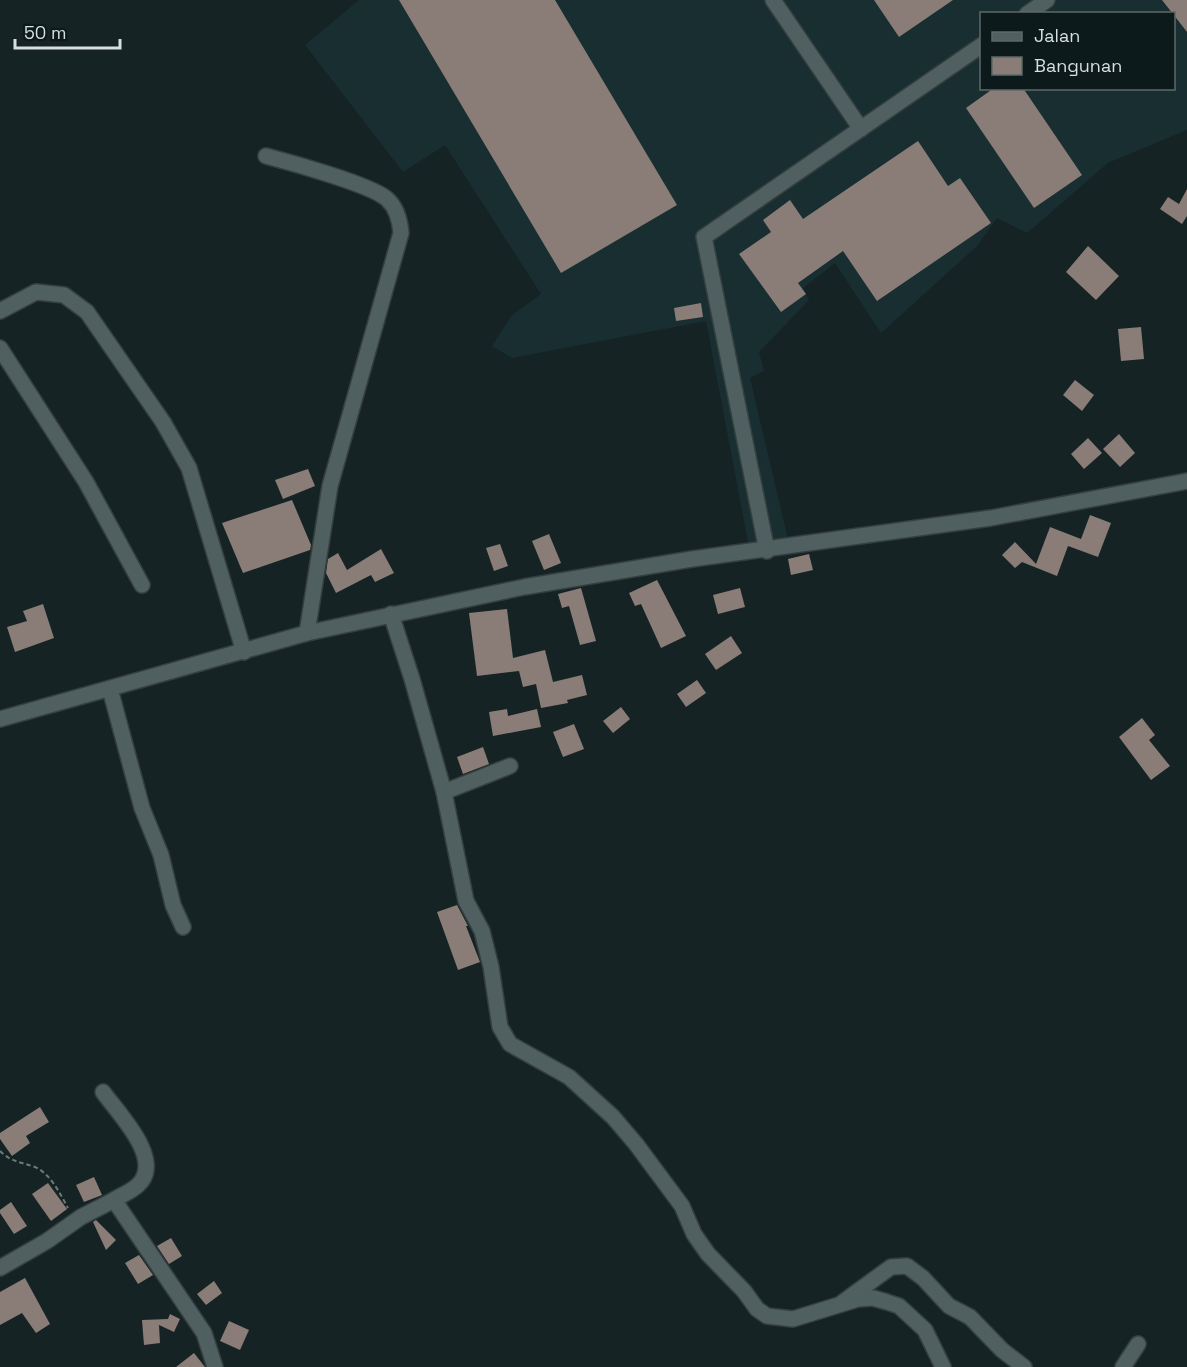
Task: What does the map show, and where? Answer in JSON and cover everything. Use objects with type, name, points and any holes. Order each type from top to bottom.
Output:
[{"type":"street","points":[[773,0],[861,129]]},
{"type":"street","points":[[1030,12],[1047,0]]},
{"type":"street","points":[[767,551],[704,237],[980,46]]},
{"type":"street","points":[[266,156],[307,166],[385,196],[397,215],[401,233],[330,486],[307,633]]},
{"type":"street","points":[[0,311],[36,292],[64,295],[87,312],[163,422],[189,468],[244,652]]},
{"type":"street","points":[[0,348],[86,482],[142,585]]},
{"type":"street","points":[[0,719],[307,633],[524,587],[692,559],[767,551],[991,518],[1187,481]]},
{"type":"street","points":[[391,614],[444,792],[463,891],[482,931],[491,967],[500,1028],[510,1044],[569,1077],[613,1117],[636,1143],[682,1206],[694,1234],[708,1254],[767,1316],[793,1319],[823,1312],[841,1304],[873,1298],[899,1306],[925,1330],[943,1367]]},
{"type":"street","points":[[110,689],[142,808],[160,855],[173,905],[183,927]]},
{"type":"street","points":[[444,792],[510,766]]},
{"type":"street","points":[[0,1268],[47,1241],[75,1220],[138,1185],[148,1167],[147,1156],[102,1092]]},
{"type":"street","points":[[114,1200],[204,1333],[216,1367]]},
{"type":"street","points":[[841,1304],[860,1287],[891,1267],[907,1266],[923,1278],[949,1306],[970,1317],[1010,1358],[1024,1367]]},
{"type":"street","points":[[1123,1367],[1138,1344]]},
{"type":"path","points":[[0,1151],[12,1161],[37,1168],[44,1173],[55,1184],[75,1220]]},
{"type":"shaded area","points":[[359,0],[1187,0],[1187,130],[1108,163],[1027,233],[997,218],[977,246],[881,333],[835,263],[803,288],[809,300],[759,352],[764,371],[750,378],[788,539],[749,547],[706,321],[512,358],[492,346],[512,315],[541,294],[445,145],[403,172],[305,45]]},
{"type":"building","points":[[399,0],[555,0],[677,205],[561,273]]},
{"type":"building","points":[[874,0],[953,0],[899,37]]},
{"type":"building","points":[[1162,0],[1187,0],[1187,32],[1175,17],[1175,12],[1171,12]]},
{"type":"building","points":[[991,90],[1024,90],[1082,175],[1034,208],[966,108]]},
{"type":"building","points":[[918,141],[948,186],[960,178],[991,223],[877,301],[843,251],[798,283],[806,294],[781,312],[739,254],[771,232],[763,220],[790,200],[803,219]]},
{"type":"building","points":[[1187,189],[1187,216],[1182,224],[1160,209],[1168,197],[1179,204]]},
{"type":"building","points":[[1088,246],[1119,276],[1096,300],[1066,272]]},
{"type":"building","points":[[701,303],[703,317],[676,321],[674,308]]},
{"type":"building","points":[[1141,327],[1144,359],[1121,361],[1118,329]]},
{"type":"building","points":[[1075,380],[1094,395],[1082,411],[1063,395]]},
{"type":"building","points":[[1119,434],[1135,453],[1120,467],[1103,449]]},
{"type":"building","points":[[1088,438],[1102,453],[1084,469],[1071,454]]},
{"type":"building","points":[[308,469],[315,486],[283,499],[275,480]]},
{"type":"building","points":[[292,500],[311,545],[310,550],[243,573],[222,523]]},
{"type":"building","points":[[1090,515],[1111,523],[1098,557],[1068,546],[1057,576],[1022,562],[1015,568],[1002,555],[1015,542],[1036,564],[1050,527],[1081,539]]},
{"type":"building","points":[[549,534],[561,563],[544,570],[532,541]]},
{"type":"building","points":[[500,544],[508,566],[494,571],[486,548]]},
{"type":"building","points":[[381,549],[394,573],[375,582],[371,575],[336,593],[326,573],[328,559],[338,553],[347,570]]},
{"type":"building","points":[[809,554],[813,570],[791,575],[788,559]]},
{"type":"building","points":[[657,580],[686,636],[661,648],[641,604],[635,606],[629,593]]},
{"type":"building","points":[[581,588],[596,641],[580,645],[569,606],[562,608],[558,594]]},
{"type":"building","points":[[740,588],[745,607],[718,614],[713,595]]},
{"type":"building","points":[[43,604],[54,638],[15,652],[7,627],[27,621],[23,611]]},
{"type":"building","points":[[507,609],[513,658],[545,650],[553,682],[582,675],[587,695],[567,700],[568,703],[541,708],[536,684],[523,687],[519,671],[477,676],[469,613]]},
{"type":"building","points":[[731,636],[742,653],[716,670],[705,654]]},
{"type":"building","points":[[697,680],[706,693],[686,707],[677,694]]},
{"type":"building","points":[[621,707],[630,719],[613,733],[603,721]]},
{"type":"building","points":[[507,709],[508,716],[537,709],[541,727],[493,736],[489,712]]},
{"type":"building","points":[[1142,718],[1155,735],[1149,740],[1170,766],[1151,780],[1119,737]]},
{"type":"building","points":[[574,724],[584,749],[563,757],[553,732]]},
{"type":"building","points":[[483,747],[489,764],[463,774],[457,757]]},
{"type":"building","points":[[457,905],[468,926],[466,926],[480,962],[458,970],[437,912]]},
{"type":"building","points":[[40,1107],[49,1122],[26,1136],[30,1143],[12,1156],[0,1139],[0,1133]]},
{"type":"building","points":[[94,1177],[102,1195],[84,1202],[76,1185]]},
{"type":"building","points":[[48,1183],[67,1209],[51,1221],[32,1194]]},
{"type":"building","points":[[11,1202],[27,1226],[14,1234],[0,1213],[0,1210]]},
{"type":"building","points":[[96,1220],[116,1240],[106,1250],[93,1222]]},
{"type":"building","points":[[171,1238],[182,1256],[169,1264],[157,1246]]},
{"type":"building","points":[[139,1255],[153,1275],[138,1284],[125,1263]]},
{"type":"building","points":[[25,1278],[50,1324],[36,1333],[22,1313],[0,1325],[0,1292]]},
{"type":"building","points":[[214,1281],[222,1293],[206,1305],[197,1294]]},
{"type":"building","points":[[170,1314],[180,1319],[174,1332],[159,1325],[160,1343],[144,1345],[142,1320],[168,1319]]},
{"type":"building","points":[[229,1321],[249,1330],[240,1350],[220,1341]]},
{"type":"building","points":[[194,1353],[205,1367],[176,1367]]}]
